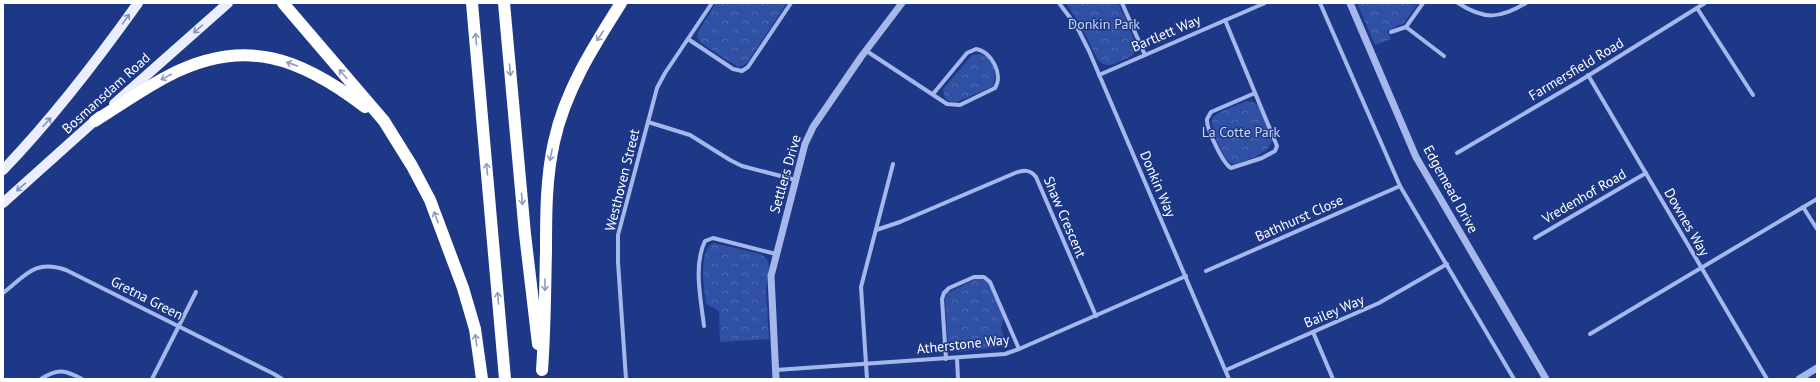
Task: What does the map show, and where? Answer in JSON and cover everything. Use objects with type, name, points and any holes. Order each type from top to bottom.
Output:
[{"type":"highway","points":[[283,3],[384,120],[412,166],[430,200],[465,295],[475,329],[482,379]]},
{"type":"highway","points":[[472,3],[505,379]]},
{"type":"highway","points":[[504,3],[525,234],[542,374]]},
{"type":"highway","points":[[542,374],[545,332],[547,185],[554,140],[577,76],[621,3]]},
{"type":"highway","points":[[95,121],[168,75],[210,59],[242,55],[280,60],[316,73],[345,91],[384,120]]},
{"type":"main road","name":"Bosmansdam Road","points":[[3,170],[52,116],[97,60],[138,3]]},
{"type":"main road","name":"Bosmansdam Road","points":[[3,203],[228,3]]},
{"type":"street","name":"Westhoven Street","points":[[626,379],[617,248],[622,220],[657,88],[665,73],[712,3]]},
{"type":"street","points":[[688,38],[733,69],[742,71],[748,67],[791,3]]},
{"type":"street","name":"Settlers Drive","points":[[776,379],[771,287],[772,271],[806,144],[814,127],[865,50],[902,3]]},
{"type":"street","name":"Donkin Way","points":[[1059,3],[1077,27],[1099,75],[1229,379]]},
{"type":"street","points":[[1122,3],[1145,55]]},
{"type":"street","name":"Bartlett Way","points":[[1099,75],[1265,3]]},
{"type":"street","points":[[1320,3],[1400,186],[1514,379]]},
{"type":"street","name":"Edgemead Drive","points":[[1350,3],[1416,157],[1546,379]]},
{"type":"street","points":[[1391,32],[1406,27],[1423,3]]},
{"type":"street","points":[[1458,3],[1476,13],[1495,16],[1511,12],[1526,3]]},
{"type":"street","name":"Farmersfield Road","points":[[1457,153],[1705,3]]},
{"type":"street","points":[[1697,8],[1753,95]]},
{"type":"street","points":[[1225,20],[1277,144],[1276,149],[1262,158],[1231,168],[1225,163],[1207,126],[1207,118],[1211,112],[1255,93]]},
{"type":"street","points":[[1406,27],[1444,56]]},
{"type":"street","points":[[865,50],[934,94],[947,104],[957,106],[995,88],[998,77],[996,69],[989,56],[984,51],[976,49],[967,53],[934,94]]},
{"type":"street","name":"Downes Way","points":[[1588,75],[1767,379]]},
{"type":"street","points":[[648,122],[690,135],[742,166],[796,180]]},
{"type":"street","points":[[867,379],[861,287],[893,164]]},
{"type":"street","name":"Shaw Crescent","points":[[876,230],[900,222],[1022,170],[1031,172],[1036,177],[1096,316]]},
{"type":"street","name":"Vredenhof Road","points":[[1534,238],[1646,173]]},
{"type":"street","name":"Bathhurst Close","points":[[1206,271],[1400,186]]},
{"type":"street","points":[[1590,334],[1817,199]]},
{"type":"street","points":[[1803,207],[1817,229]]},
{"type":"street","points":[[704,326],[699,277],[701,257],[705,241],[713,238],[776,254]]},
{"type":"street","name":"Bailey Way","points":[[1226,370],[1379,303],[1447,264]]},
{"type":"street","name":"Gretna Green","points":[[3,293],[34,269],[42,266],[54,266],[66,270],[179,326],[282,379]]},
{"type":"street","points":[[946,359],[942,299],[944,293],[949,288],[979,276],[988,278],[1020,349]]},
{"type":"street","name":"Atherstone Way","points":[[776,370],[1005,354],[1020,349],[1186,276]]},
{"type":"street","points":[[152,379],[196,292]]},
{"type":"street","points":[[1313,332],[1333,379]]},
{"type":"street","points":[[957,358],[958,379]]},
{"type":"street","points":[[1799,379],[1817,368]]},
{"type":"street","points":[[41,379],[50,373],[61,370],[82,379]]},
{"type":"green space","points":[[716,3],[787,3],[747,63],[738,67],[701,43],[697,37],[699,30]]},
{"type":"green space","name":"Donkin Park","points":[[1066,3],[1118,3],[1133,36],[1135,49],[1133,55],[1112,64],[1105,65],[1100,62],[1081,26]]},
{"type":"green space","points":[[1357,3],[1418,3],[1404,23],[1387,31],[1391,39],[1375,45]]},
{"type":"green space","points":[[980,54],[991,63],[995,73],[994,83],[991,87],[957,102],[948,101],[944,96],[943,89],[972,55]]},
{"type":"green space","name":"La Cotte Park","points":[[1248,101],[1258,105],[1272,139],[1268,148],[1264,152],[1234,164],[1226,159],[1220,148],[1213,128],[1212,119],[1214,116],[1223,111]]},
{"type":"green space","points":[[713,243],[761,254],[767,259],[769,266],[766,292],[769,339],[720,342],[719,311],[706,304],[703,280],[705,254],[708,247]]},
{"type":"green space","points":[[978,278],[989,282],[1004,317],[1001,328],[1007,346],[958,352],[954,350],[948,342],[945,300],[947,293]]}]
